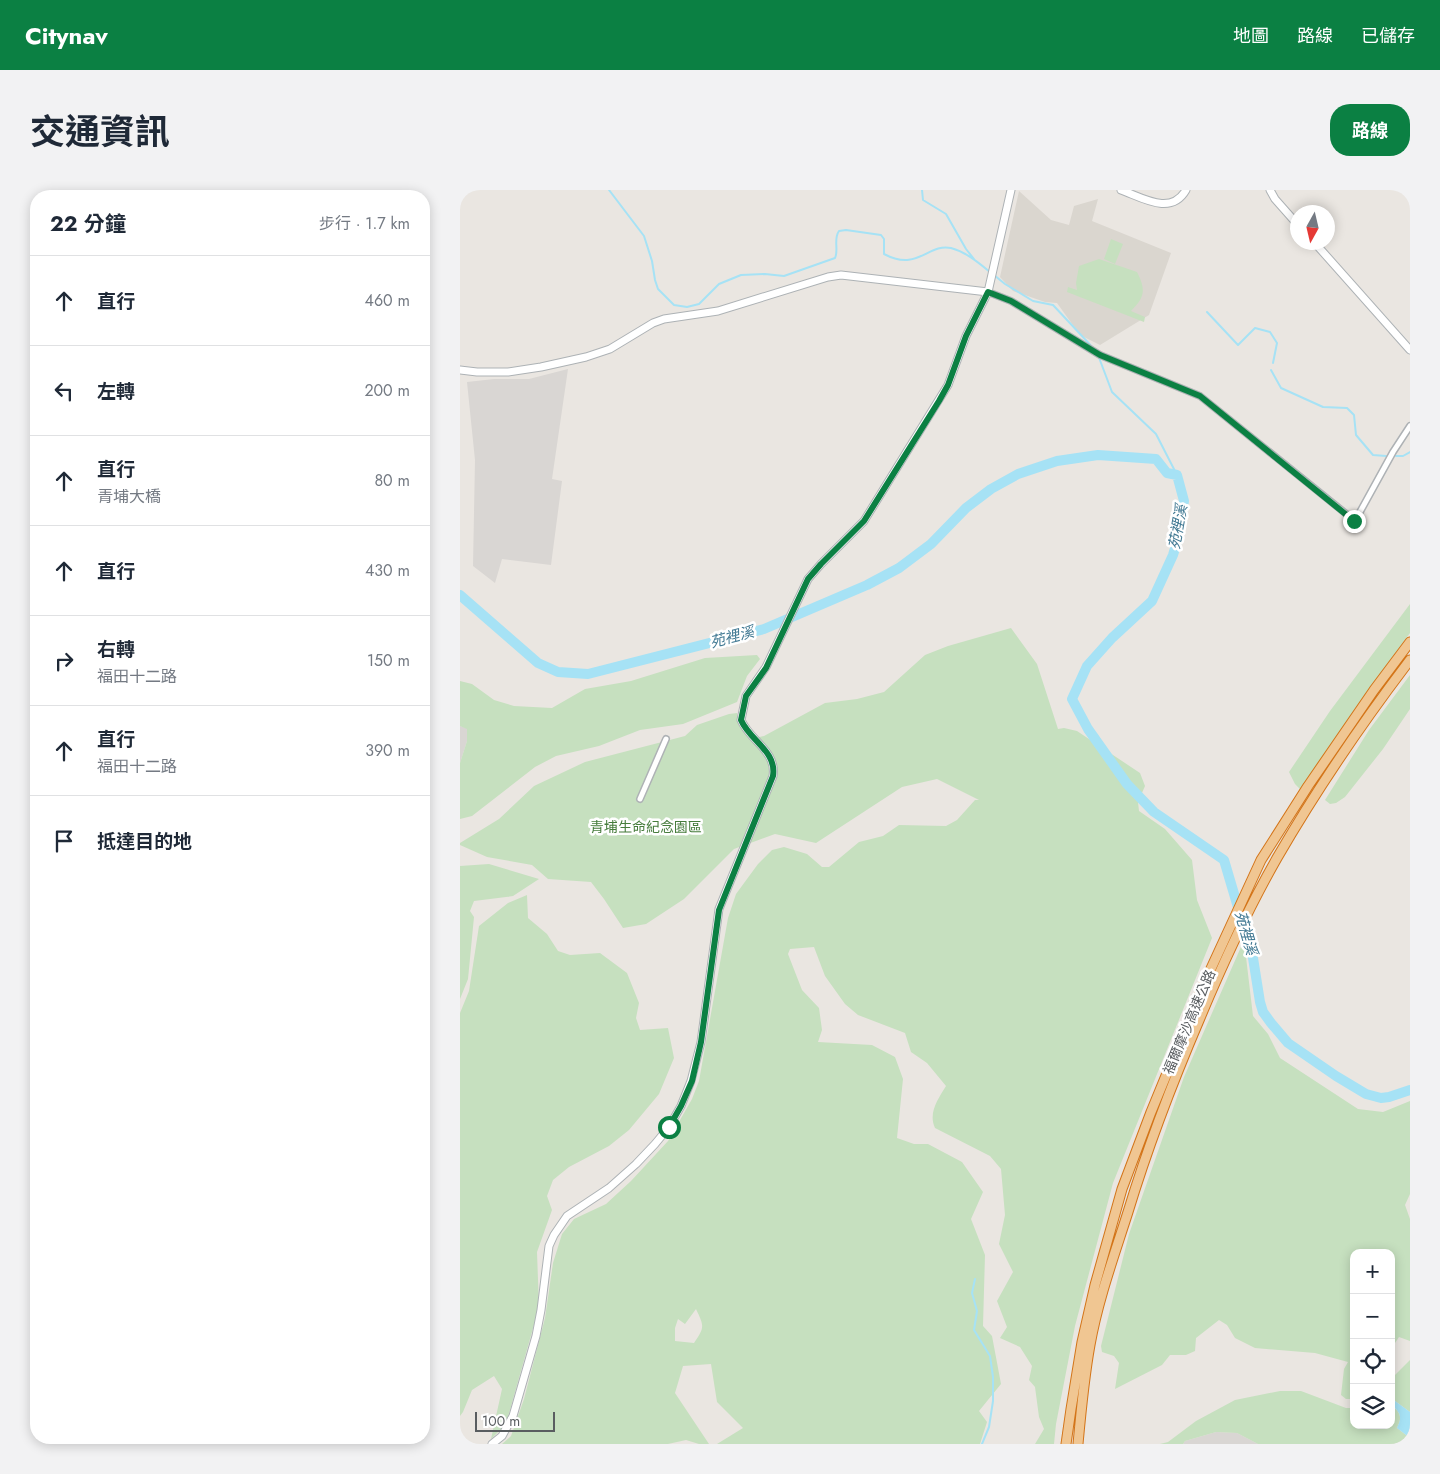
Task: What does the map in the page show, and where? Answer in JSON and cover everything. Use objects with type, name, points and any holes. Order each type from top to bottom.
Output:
[{"type":"highway","name":"福爾摩沙高速公路","points":[[1066,1444],[1070,1409],[1095,1284],[1122,1188],[1202,988],[1261,860],[1308,786],[1374,690],[1410,642]]},
{"type":"highway","name":"福爾摩沙高速公路","points":[[1078,1444],[1090,1344],[1105,1286],[1142,1165],[1179,1069],[1251,907],[1276,859],[1318,791],[1382,697],[1410,660]]},
{"type":"main road","points":[[492,1444],[502,1436],[513,1416],[536,1336],[549,1246],[554,1235],[568,1216],[609,1188],[655,1144],[669,1127],[692,1081],[701,1042],[719,910],[773,776],[774,763],[768,752],[744,726],[741,720],[746,696],[766,668],[808,579],[864,521],[948,385],[966,336],[988,292],[1011,190]]},
{"type":"main road","points":[[1121,190],[1158,204],[1169,204],[1176,202],[1186,190]]},
{"type":"main road","points":[[1270,190],[1274,200],[1290,217]]},
{"type":"main road","points":[[1321,250],[1410,350]]},
{"type":"main road","points":[[460,370],[508,372],[586,357],[610,349],[648,326],[664,319],[718,310],[840,275],[988,292]]},
{"type":"street","points":[[988,292],[1011,301],[1100,355],[1200,396],[1354,521],[1410,426]]},
{"type":"street","points":[[640,800],[666,739]]},
{"type":"shaded area","points":[[1019,191],[1051,220],[1069,225],[1074,206],[1098,199],[1092,221],[1171,253],[1149,315],[1100,345],[1080,335],[1057,303],[1045,302],[1013,291],[1000,277]]},
{"type":"shaded area","points":[[568,369],[552,479],[562,481],[551,565],[502,559],[495,583],[473,566],[475,460],[467,382],[494,379],[529,379]]},
{"type":"shaded area","points":[[460,726],[467,728],[467,741],[460,763]]},
{"type":"shaded area","points":[[1216,1432],[1237,1433],[1258,1444],[1183,1444],[1185,1441]]},
{"type":"green space","points":[[1111,239],[1123,244],[1115,264],[1104,259]]},
{"type":"green space","points":[[1099,259],[1137,272],[1142,284],[1143,293],[1139,302],[1131,311],[1145,317],[1144,322],[1067,292],[1068,287],[1077,290],[1076,283],[1079,266]]},
{"type":"green space","points":[[1410,604],[1410,633],[1372,685],[1301,790],[1295,784],[1289,772],[1330,711]]},
{"type":"green space","name":"青埔生命紀念園區","points":[[1011,628],[1037,664],[1058,729],[1064,728],[1077,731],[1140,773],[1145,786],[1138,802],[1139,811],[1165,829],[1192,860],[1197,900],[1212,938],[1113,1183],[1075,1326],[1056,1424],[1054,1444],[1035,1444],[1044,1429],[1039,1417],[1035,1387],[1029,1380],[1032,1366],[1020,1347],[1000,1338],[1007,1327],[997,1301],[1013,1272],[999,1244],[1005,1215],[1001,1169],[990,1156],[935,1128],[933,1112],[946,1086],[927,1063],[911,1052],[905,1033],[858,1015],[845,1004],[825,976],[814,947],[790,949],[788,954],[802,990],[819,1008],[822,1030],[818,1042],[872,1045],[895,1057],[903,1079],[897,1138],[914,1144],[928,1144],[962,1162],[983,1192],[971,1219],[985,1255],[983,1326],[992,1336],[1001,1384],[979,1411],[987,1422],[980,1444],[717,1444],[743,1428],[717,1402],[711,1364],[683,1366],[675,1393],[709,1444],[699,1444],[686,1440],[668,1444],[502,1444],[511,1436],[524,1399],[545,1318],[553,1263],[562,1234],[574,1219],[606,1204],[631,1181],[668,1141],[692,1099],[699,1081],[728,918],[736,894],[758,864],[772,850],[784,847],[807,854],[822,867],[829,867],[859,842],[883,836],[899,825],[946,826],[957,820],[975,800],[979,800],[937,779],[902,787],[816,843],[775,834],[734,849],[684,899],[646,924],[623,928],[591,882],[548,879],[532,865],[487,857],[460,845],[460,843],[499,819],[534,786],[585,762],[685,736],[697,725],[729,714],[737,713],[740,726],[750,739],[764,736],[825,703],[857,699],[884,692],[925,655],[948,646]],"holes":[[[696,1309],[702,1323],[702,1330],[694,1343],[675,1341],[675,1328],[678,1319],[685,1324]]]},
{"type":"green space","points":[[757,655],[760,659],[747,676],[737,702],[683,724],[640,730],[599,746],[556,756],[535,767],[472,816],[460,819],[460,763],[467,741],[467,729],[460,726],[460,681],[472,684],[494,700],[514,706],[552,708],[585,689],[631,681],[705,658]]},
{"type":"green space","points":[[1410,675],[1410,709],[1383,749],[1345,797],[1336,803],[1330,804],[1325,800],[1369,730]]},
{"type":"green space","points":[[489,864],[539,879],[513,896],[474,901],[470,911],[474,917],[468,979],[460,999],[460,866]]},
{"type":"green space","points":[[527,895],[528,918],[547,934],[558,951],[570,955],[600,953],[627,973],[639,1003],[636,1018],[640,1030],[668,1028],[674,1058],[659,1094],[629,1130],[609,1146],[569,1167],[553,1180],[547,1196],[552,1210],[537,1252],[539,1307],[506,1424],[491,1439],[502,1389],[494,1376],[472,1390],[460,1416],[460,1013],[469,991],[479,926],[508,903]]},
{"type":"green space","points":[[1244,940],[1253,1016],[1268,1034],[1280,1058],[1358,1109],[1383,1112],[1410,1101],[1410,1194],[1405,1205],[1410,1219],[1410,1341],[1399,1337],[1395,1343],[1395,1249],[1350,1249],[1350,1399],[1346,1399],[1341,1395],[1344,1369],[1348,1362],[1315,1353],[1255,1348],[1235,1338],[1227,1325],[1219,1320],[1196,1338],[1195,1351],[1186,1355],[1170,1355],[1162,1365],[1115,1389],[1119,1363],[1114,1356],[1102,1352],[1101,1346],[1129,1234],[1184,1077]]},
{"type":"green space","points":[[1410,1360],[1410,1412],[1395,1401],[1395,1375]]},
{"type":"green space","points":[[1280,1391],[1301,1391],[1350,1408],[1350,1429],[1395,1429],[1395,1408],[1400,1415],[1397,1428],[1410,1438],[1410,1444],[1258,1444],[1237,1433],[1216,1432],[1185,1441],[1183,1444],[1160,1444],[1168,1442],[1196,1421],[1235,1400]]},
{"type":"water","points":[[1395,1401],[1410,1412],[1410,1438],[1397,1428],[1400,1415],[1395,1408]]},
{"type":"waterway","points":[[609,190],[644,236],[658,289],[674,305],[687,307],[699,304],[719,284],[741,275],[765,274],[784,276],[835,258],[837,234],[839,231],[846,230],[881,235],[884,239],[884,254],[896,259],[914,259],[936,249],[951,248],[967,255],[990,272]]},
{"type":"waterway","points":[[922,190],[923,200],[946,214],[966,249],[974,259]]},
{"type":"waterway","points":[[994,275],[1033,301],[1053,305],[1096,351]]},
{"type":"waterway","points":[[1207,312],[1238,345],[1255,328],[1270,332],[1277,343],[1273,363]]},
{"type":"waterway","points":[[1098,355],[1112,392],[1156,434],[1177,475]]},
{"type":"waterway","points":[[1271,370],[1281,388],[1323,407],[1347,408],[1354,415],[1356,435],[1373,455],[1386,456]]},
{"type":"waterway","points":[[1396,456],[1403,456],[1410,452]]},
{"type":"waterway","name":"苑裡溪","points":[[460,595],[538,663],[558,672],[588,674],[764,629],[867,585],[899,568],[931,544],[966,508],[991,489],[1018,474],[1057,461],[1098,455],[1156,459],[1167,473],[1177,475],[1184,501],[1179,535],[1173,555],[1152,601],[1112,638],[1087,666],[1072,699],[1088,729],[1127,784],[1154,812],[1224,860],[1253,958],[1263,1012],[1288,1043],[1366,1094],[1381,1098],[1410,1090]]},
{"type":"waterway","points":[[975,1279],[972,1293],[977,1311],[974,1330],[990,1356],[993,1377],[993,1401],[989,1427],[982,1444]]},
{"type":"route","points":[[669,1127],[692,1081],[701,1042],[719,910],[773,776],[774,763],[768,752],[748,732],[741,720],[746,696],[766,668],[808,579],[864,521],[939,401],[948,385],[966,336],[988,292],[1011,301],[1100,355],[1200,396],[1354,521]]}]
